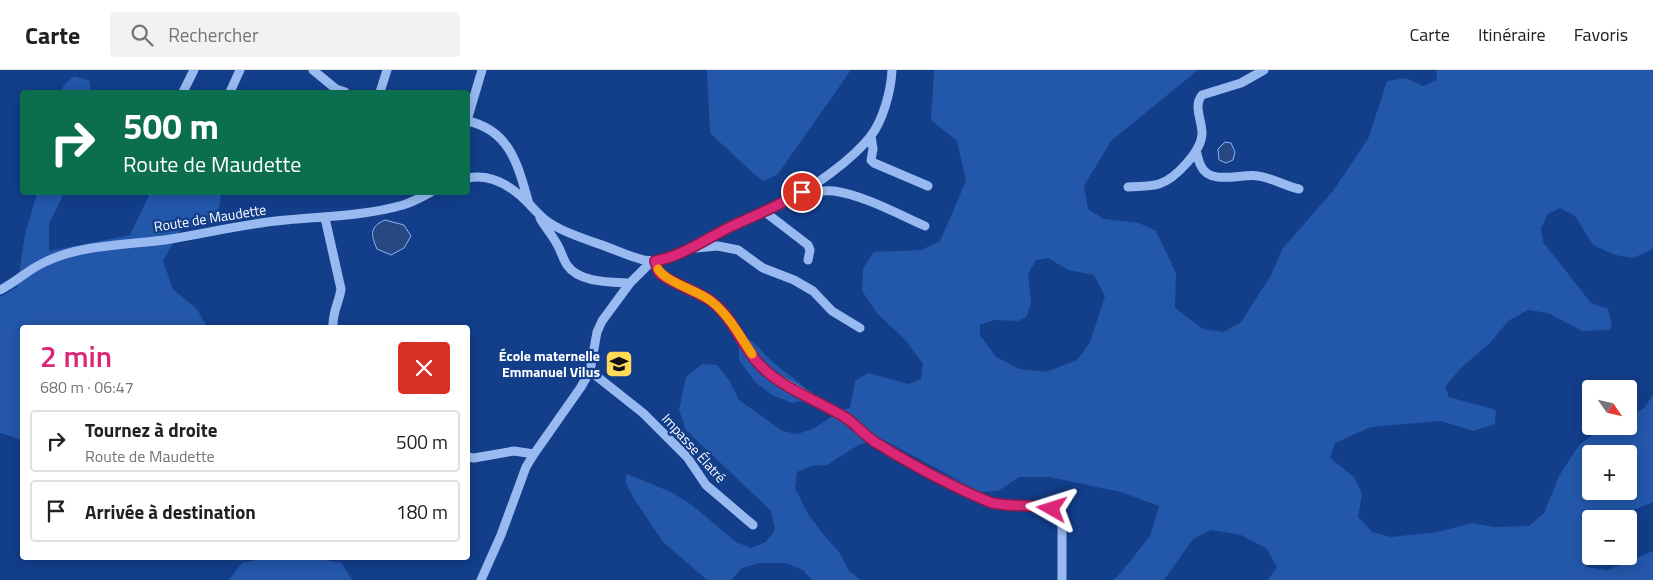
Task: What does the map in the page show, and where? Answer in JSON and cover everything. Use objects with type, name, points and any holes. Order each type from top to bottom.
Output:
[{"type":"street","points":[[184,90],[194,70]]},
{"type":"street","points":[[231,90],[240,70]]},
{"type":"street","points":[[313,70],[339,90]]},
{"type":"street","points":[[381,90],[387,70]]},
{"type":"street","points":[[470,112],[482,70]]},
{"type":"street","points":[[470,178],[476,176],[490,178],[504,185],[554,226],[636,258],[653,261],[666,259],[690,249],[802,192],[852,155],[871,136],[879,121],[892,79],[892,70]]},
{"type":"street","points":[[1128,187],[1151,186],[1165,182],[1181,170],[1196,151],[1201,140],[1202,132],[1197,103],[1202,95],[1241,83],[1264,70]]},
{"type":"street","points":[[470,120],[481,124],[501,137],[510,149],[518,166],[529,204]]},
{"type":"street","points":[[871,136],[873,149],[871,160],[874,163],[928,186]]},
{"type":"street","points":[[1196,151],[1201,166],[1205,172],[1211,175],[1220,177],[1256,175],[1299,189]]},
{"type":"street","points":[[802,192],[834,192],[842,194],[872,203],[925,226]]},
{"type":"street","name":"Route de Maudette","points":[[0,290],[45,262],[68,253],[170,239],[224,228],[276,221],[326,218],[388,209],[424,195]]},
{"type":"street","points":[[765,212],[808,245],[810,250],[808,260]]},
{"type":"street","points":[[539,215],[544,226],[558,245],[570,269],[592,279],[630,283]]},
{"type":"street","points":[[326,218],[341,289],[333,316],[333,325]]},
{"type":"street","points":[[690,249],[718,246],[738,250],[763,268],[794,280],[813,292],[832,310],[860,328]]},
{"type":"street","points":[[481,580],[501,535],[526,467],[590,371],[602,321],[630,283],[653,261]]},
{"type":"street","points":[[653,261],[662,275],[712,302],[725,315],[758,364],[773,376],[843,416],[874,441],[920,468],[992,503],[1003,506],[1042,506],[1058,513],[1062,527],[1062,580]]},
{"type":"street","name":"Impasse Élatré","points":[[590,371],[643,413],[687,457],[706,485],[753,525]]},
{"type":"street","points":[[470,457],[514,451],[534,454]]},
{"type":"shaded area","points":[[707,70],[851,70],[778,174],[764,181],[710,133]]},
{"type":"shaded area","points":[[934,70],[1198,70],[1111,141],[1084,186],[1088,209],[1104,219],[1139,223],[1156,231],[1176,273],[1175,308],[1203,329],[1223,332],[1241,322],[1270,277],[1283,248],[1333,191],[1368,139],[1387,81],[1406,78],[1423,86],[1437,80],[1436,70],[1653,70],[1653,249],[1633,258],[1615,255],[1593,245],[1575,216],[1560,208],[1548,214],[1541,228],[1543,242],[1591,303],[1608,309],[1612,326],[1609,330],[1582,331],[1548,313],[1528,310],[1508,321],[1491,342],[1461,368],[1445,387],[1449,397],[1496,410],[1495,424],[1473,431],[1441,421],[1371,427],[1335,443],[1330,458],[1354,477],[1362,494],[1358,517],[1372,532],[1391,537],[1438,532],[1472,523],[1495,527],[1529,526],[1544,513],[1559,476],[1579,445],[1593,435],[1638,435],[1638,412],[1644,408],[1653,395],[1653,502],[1634,510],[1582,510],[1582,565],[1608,570],[1620,565],[1637,565],[1637,558],[1653,551],[1653,580],[1268,580],[1277,567],[1267,549],[1241,535],[1211,530],[1193,539],[1164,580],[1113,580],[1150,536],[1159,506],[1121,492],[1049,477],[1019,477],[998,491],[980,492],[884,440],[860,444],[827,465],[812,466],[797,472],[795,488],[808,514],[840,553],[849,571],[861,580],[812,580],[803,570],[785,563],[759,563],[742,568],[731,580],[707,580],[663,542],[625,482],[627,474],[671,492],[692,505],[736,542],[751,548],[766,542],[775,530],[771,511],[686,430],[679,410],[686,377],[702,364],[717,365],[729,380],[739,400],[782,431],[798,434],[814,428],[844,409],[850,408],[855,381],[868,373],[909,384],[921,379],[923,364],[906,341],[877,313],[862,291],[863,268],[874,252],[921,250],[940,241],[966,181],[957,141],[931,120]],"holes":[[[1048,258],[1068,270],[1094,275],[1105,296],[1090,342],[1077,360],[1046,372],[1019,369],[996,357],[980,335],[980,325],[994,320],[1018,321],[1027,316],[1031,302],[1028,274],[1036,260]]]},
{"type":"shaded area","points":[[74,76],[90,81],[91,90],[62,90],[63,86]]},
{"type":"shaded area","points":[[1225,142],[1231,143],[1235,152],[1233,160],[1226,163],[1219,160],[1218,149]]},
{"type":"shaded area","points":[[36,195],[63,195],[49,224],[49,251],[130,235],[149,195],[221,195],[217,222],[181,229],[163,261],[173,289],[197,309],[206,325],[20,325],[20,439],[0,433],[0,297],[17,287],[25,234]]},
{"type":"shaded area","points":[[385,220],[404,225],[411,236],[404,248],[391,255],[377,249],[373,240],[374,229]]},
{"type":"shaded area","points":[[750,340],[805,388],[809,393],[803,401],[792,403],[772,395],[755,382],[739,360],[739,345]]},
{"type":"shaded area","points":[[256,560],[325,560],[342,563],[352,580],[229,580],[242,563]]},
{"type":"slow traffic","points":[[658,269],[662,275],[686,286],[712,302],[725,315],[752,354]]},
{"type":"place","name":"École maternelle Emmanuel Vilus","points":[[619,364]]},
{"type":"route","points":[[802,192],[786,202],[732,226],[685,251],[666,259],[655,261],[659,272],[712,302],[725,315],[758,364],[773,376],[843,416],[874,441],[920,468],[992,503],[1003,506],[1042,506],[1052,509]]}]
